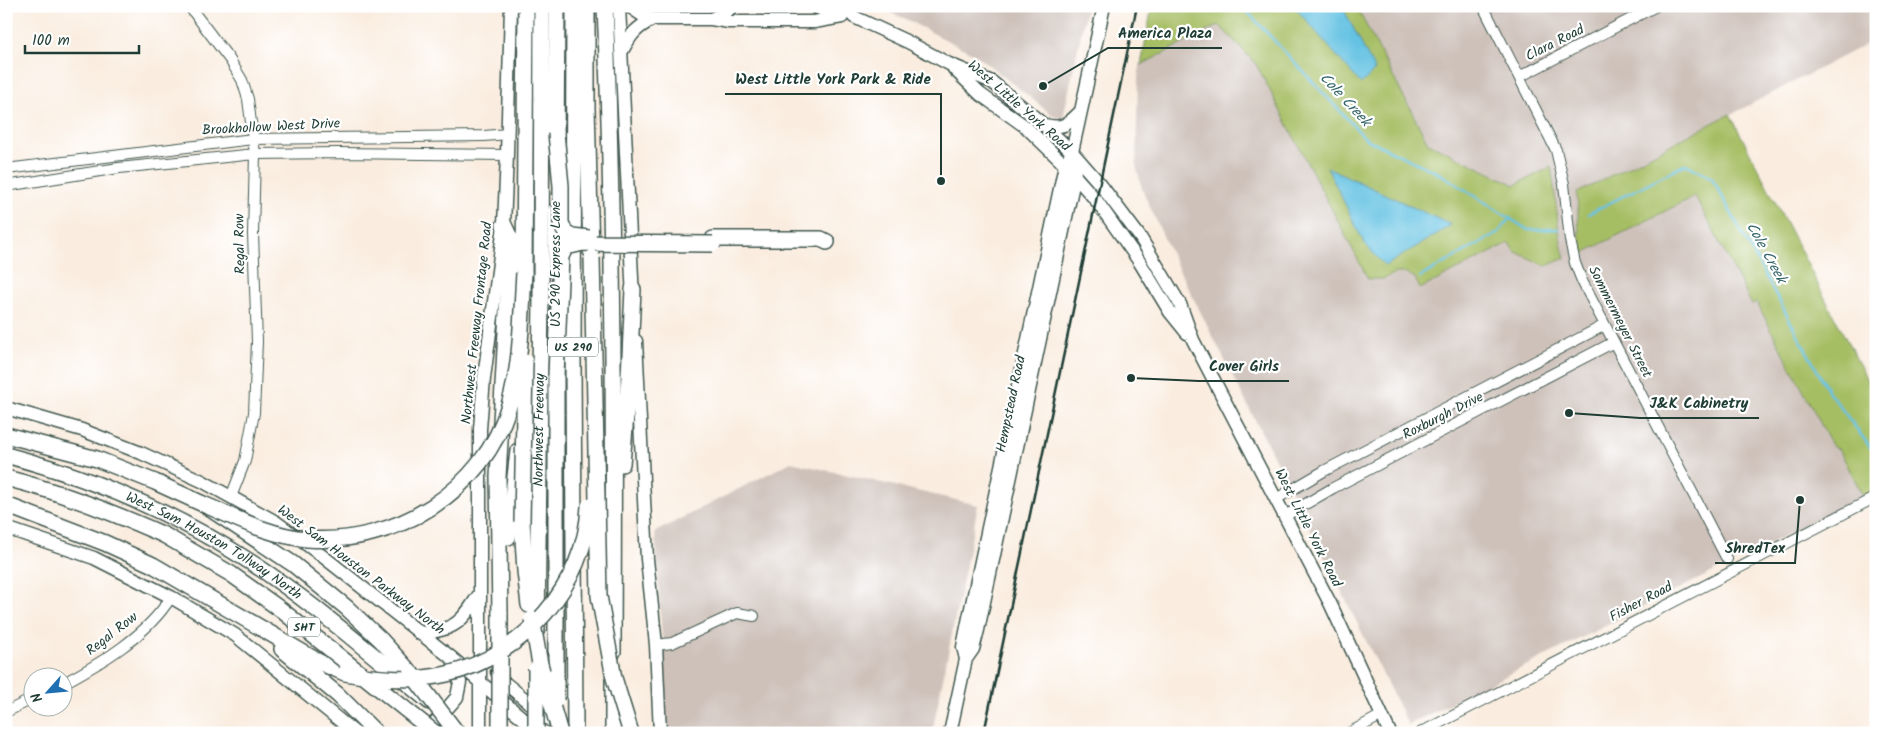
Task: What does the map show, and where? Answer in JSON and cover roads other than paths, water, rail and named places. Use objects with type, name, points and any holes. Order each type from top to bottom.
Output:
[{"type":"highway","points":[[526,6],[524,184],[526,324],[522,522],[525,571],[540,664],[560,733]]},
{"type":"highway","name":"Northwest Freeway","points":[[536,733],[542,6]]},
{"type":"highway","name":"US 290 Express Lane","points":[[556,733],[557,6]]},
{"type":"highway","name":"US 290","points":[[574,6],[573,372],[575,733]]},
{"type":"highway","points":[[586,6],[599,596],[614,678],[631,733]]},
{"type":"highway","points":[[605,6],[611,168],[614,583],[613,733]]},
{"type":"highway","points":[[556,133],[561,186],[561,223],[565,232],[572,236],[582,238],[713,242],[821,244],[827,242],[821,239],[713,242],[582,243],[566,247],[561,256],[556,376]]},
{"type":"highway","points":[[503,614],[498,477],[511,240],[504,225]]},
{"type":"highway","points":[[6,435],[97,458],[268,530],[308,539],[363,536],[412,519],[433,507],[463,482],[491,447],[510,404],[517,369],[524,273]]},
{"type":"highway","points":[[614,583],[629,378],[633,289]]},
{"type":"highway","points":[[500,733],[503,614],[510,512],[541,296]]},
{"type":"highway","points":[[6,504],[105,543],[153,565],[319,662],[345,673],[377,679],[413,678],[446,674],[476,664],[511,645],[540,619],[557,598],[572,572],[582,548],[588,523],[590,474],[596,428]]},
{"type":"highway","name":"West Sam Houston Tollway North","points":[[6,456],[47,467],[100,485],[178,520],[241,556],[293,592],[467,733]]},
{"type":"highway","name":"West Sam Houston Tollway North","points":[[6,478],[49,489],[117,514],[164,535],[231,574],[280,609],[435,733]]},
{"type":"highway","points":[[203,504],[293,564],[347,608],[409,671],[458,733]]},
{"type":"highway","points":[[227,607],[338,695],[376,733]]},
{"type":"main road","name":"Northwest Freeway Frontage Road","points":[[480,733],[480,428],[484,378],[504,225],[508,156],[511,6]]},
{"type":"main road","points":[[619,6],[647,559],[656,645],[660,733]]},
{"type":"main road","points":[[629,6],[642,15],[653,19],[711,19],[729,22],[814,22],[846,13]]},
{"type":"main road","points":[[711,19],[726,12],[733,6]]},
{"type":"main road","name":"West Little York Road","points":[[812,6],[846,13],[908,42],[949,64],[992,82],[1044,125],[1072,152],[1100,184],[1140,237],[1180,304],[1193,340],[1342,628],[1390,733]]},
{"type":"main road","name":"Hempstead Road","points":[[966,659],[963,647],[967,627],[1065,165],[1072,152],[1104,6]]},
{"type":"main road","points":[[622,51],[632,34],[653,19]]},
{"type":"main road","name":"West Little York Road","points":[[949,64],[980,94],[1026,127],[1074,175],[1123,236],[1170,312],[1193,340]]},
{"type":"main road","points":[[1044,125],[1060,127],[1067,125],[1081,111]]},
{"type":"main road","name":"Hempstead Road","points":[[950,733],[966,659],[973,649],[978,630],[1074,175],[1072,152]]},
{"type":"main road","name":"West Sam Houston Parkway North","points":[[6,408],[82,430],[125,446],[174,467],[231,496],[276,522],[453,659],[540,733]]},
{"type":"main road","points":[[6,528],[94,558],[171,597],[235,636],[355,733]]},
{"type":"main road","points":[[420,633],[436,632],[458,624],[466,616],[480,593]]},
{"type":"main road","points":[[481,635],[495,668],[505,683],[566,733]]},
{"type":"main road","points":[[426,733],[457,697],[460,682],[453,659]]},
{"type":"street","name":"Regal Row","points":[[189,6],[230,60],[242,80],[248,99],[255,154],[253,234],[257,341],[254,412],[245,462],[231,496]]},
{"type":"street","name":"Sommermeyer Street","points":[[1482,6],[1556,150],[1562,170],[1567,220],[1575,263],[1605,325],[1727,559]]},
{"type":"street","name":"Clara Road","points":[[1519,77],[1656,6]]},
{"type":"street","name":"Brookhollow West Drive","points":[[6,169],[253,139],[484,136],[508,134]]},
{"type":"street","points":[[167,148],[169,163]]},
{"type":"street","name":"Brookhollow West Drive","points":[[6,186],[73,175],[255,154],[338,153],[508,156]]},
{"type":"street","name":"Roxburgh Drive","points":[[1276,498],[1605,325]]},
{"type":"street","name":"Roxburgh Drive","points":[[1285,516],[1614,342]]},
{"type":"street","points":[[1468,397],[1477,414]]},
{"type":"street","points":[[1375,445],[1384,462]]},
{"type":"street","name":"Fisher Road","points":[[1420,733],[1876,497]]},
{"type":"street","name":"Regal Row","points":[[72,678],[129,641],[160,611],[171,597]]},
{"type":"street","points":[[656,645],[672,643],[737,613],[754,616]]},
{"type":"street","points":[[6,712],[22,705]]},
{"type":"street","points":[[1349,733],[1382,715]]},
{"type":"water","points":[[1294,6],[1342,6],[1375,70],[1361,84]]},
{"type":"water","points":[[1327,167],[1451,225],[1385,266],[1364,243]]},
{"type":"waterway","name":"Cole Creek","points":[[1242,6],[1366,139],[1442,175],[1528,230],[1559,229]]},
{"type":"waterway","name":"Cole Creek","points":[[1588,214],[1686,164],[1712,178],[1829,392],[1876,455]]},
{"type":"waterway","points":[[1420,277],[1499,232],[1510,218]]},
{"type":"railway","points":[[984,733],[1137,6]]},
{"type":"place","name":"America Plaza","points":[[1043,86]]},
{"type":"place","name":"West Little York Park & Ride","points":[[941,181]]},
{"type":"place","name":"Cover Girls","points":[[1131,378]]},
{"type":"place","name":"J&K Cabinetry","points":[[1569,413]]},
{"type":"place","name":"ShredTex","points":[[1800,500]]}]
